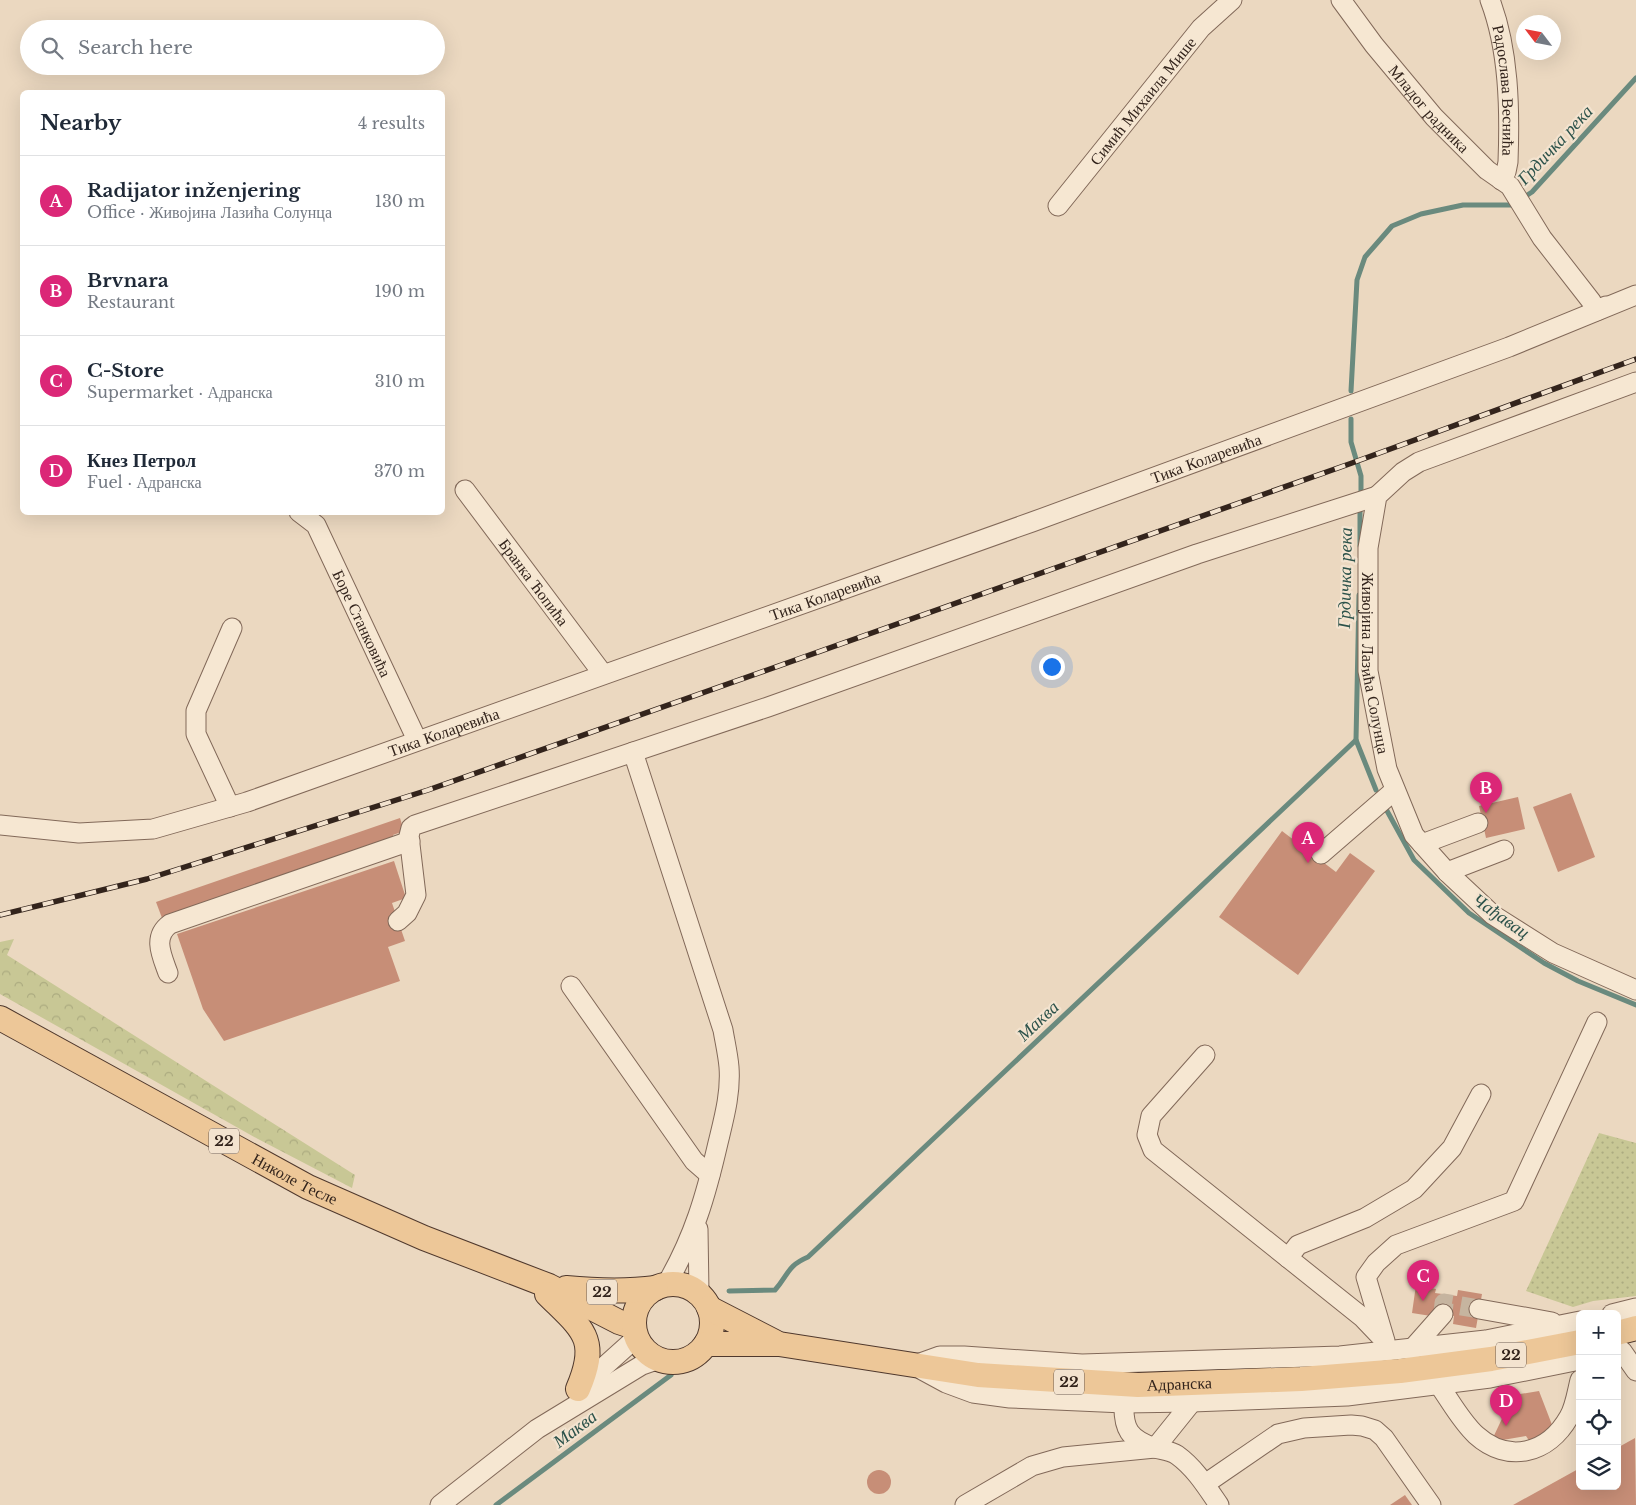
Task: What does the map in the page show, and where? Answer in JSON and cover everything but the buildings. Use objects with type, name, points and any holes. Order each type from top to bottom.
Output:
[{"type":"main road","name":"Николе Тесле","points":[[0,1018],[308,1187],[401,1229],[541,1282],[636,1332]]},
{"type":"main road","name":"Николе Тесле","points":[[541,1282],[594,1292],[631,1292],[661,1286]]},
{"type":"main road","points":[[541,1282],[579,1326],[586,1339],[589,1354],[578,1389]]},
{"type":"main road","name":"22","points":[[659,1359],[649,1354],[636,1332],[635,1316],[639,1304],[646,1295],[661,1286],[678,1284],[704,1301]]},
{"type":"main road","points":[[659,1359],[669,1362],[690,1359],[706,1344],[712,1320],[704,1301]]},
{"type":"main road","name":"Адранска","points":[[704,1301],[779,1344]]},
{"type":"main road","points":[[1623,1346],[1636,1328]]},
{"type":"main road","name":"Адранска","points":[[706,1344],[779,1344],[987,1376],[1098,1384],[1228,1383],[1400,1371],[1491,1359],[1576,1343]]},
{"type":"street","name":"Симић Михаила Мише","points":[[1058,206],[1194,36],[1232,0]]},
{"type":"street","name":"Младог радника","points":[[1341,0],[1374,45],[1434,117],[1487,170],[1501,180],[1520,203],[1542,238],[1591,301],[1596,311]]},
{"type":"street","name":"Радослава Веснића","points":[[1490,0],[1501,32],[1508,98],[1508,162],[1506,172],[1501,180]]},
{"type":"street","points":[[1596,311],[1636,290]]},
{"type":"street","name":"Тика Коларевића","points":[[0,825],[79,833],[152,829],[230,806],[1032,522],[1509,347],[1636,295]]},
{"type":"street","points":[[168,973],[159,945],[162,932],[170,924],[633,752],[768,707],[1196,554],[1373,497],[1403,472],[1419,462],[1636,382]]},
{"type":"street","name":"Бранка Ћопића","points":[[465,490],[603,674]]},
{"type":"street","name":"Живојина Лазића Солунца","points":[[1373,497],[1368,548],[1368,671],[1387,770],[1414,835],[1447,872],[1493,915],[1553,953],[1636,990]]},
{"type":"street","name":"Боре Станковића","points":[[303,515],[316,526],[417,740]]},
{"type":"street","points":[[230,806],[196,734],[196,711],[232,628]]},
{"type":"street","points":[[633,752],[722,1030],[729,1067],[729,1088],[699,1218],[683,1256],[661,1286]]},
{"type":"street","points":[[1321,854],[1396,790]]},
{"type":"street","points":[[1422,844],[1478,822]]},
{"type":"street","points":[[398,921],[407,913],[416,895],[412,833]]},
{"type":"street","points":[[1447,872],[1504,850]]},
{"type":"street","points":[[571,986],[694,1162],[710,1174]]},
{"type":"street","points":[[1389,1346],[1366,1277],[1376,1263],[1396,1245],[1514,1201],[1597,1022]]},
{"type":"street","points":[[1205,1055],[1151,1116],[1147,1135],[1153,1150],[1362,1317],[1389,1346]]},
{"type":"street","points":[[1288,1258],[1298,1245],[1365,1218],[1414,1189],[1452,1148],[1481,1094]]},
{"type":"street","points":[[699,1218],[704,1301]]},
{"type":"street","points":[[1621,1312],[1636,1308]]},
{"type":"street","points":[[1480,1309],[1571,1323]]},
{"type":"street","points":[[1412,1349],[1443,1314]]},
{"type":"street","points":[[914,1366],[940,1356],[1082,1364],[1340,1356],[1389,1346],[1412,1349],[1486,1340],[1571,1323]]},
{"type":"street","points":[[440,1505],[537,1429],[636,1332]]},
{"type":"street","points":[[1623,1346],[1636,1371]]},
{"type":"street","points":[[537,1429],[642,1365],[659,1359]]},
{"type":"street","points":[[914,1366],[946,1383],[973,1393],[1010,1398],[1124,1403],[1347,1396],[1490,1378],[1576,1361]]},
{"type":"street","points":[[1439,1385],[1462,1419],[1476,1435],[1493,1447],[1516,1453],[1534,1451],[1550,1440],[1569,1417],[1576,1393]]},
{"type":"street","points":[[964,1505],[1032,1466],[1063,1457],[1155,1448],[1192,1402]]},
{"type":"street","points":[[1124,1403],[1126,1428],[1133,1437],[1155,1448],[1175,1453],[1193,1468],[1219,1505]]},
{"type":"street","points":[[1204,1484],[1278,1434],[1304,1428],[1362,1426],[1375,1430],[1384,1438],[1431,1505]]},
{"type":"green space","points":[[14,939],[7,955],[355,1175],[352,1188],[258,1139],[0,994],[0,942]]},
{"type":"green space","points":[[1599,1133],[1636,1143],[1636,1296],[1593,1301],[1573,1307],[1526,1291]]},
{"type":"waterway","name":"Грдичка река","points":[[1523,198],[1532,192],[1636,78]]},
{"type":"waterway","name":"Грдичка река","points":[[1351,391],[1357,280],[1365,257],[1392,226],[1421,214],[1463,205],[1511,205],[1516,203]]},
{"type":"waterway","name":"Грдичка река","points":[[1351,419],[1351,442],[1361,476],[1361,496]]},
{"type":"waterway","name":"Грдичка река","points":[[1360,505],[1360,546]]},
{"type":"waterway","name":"Грдичка река","points":[[1359,595],[1356,740],[1376,790]]},
{"type":"waterway","name":"Маква","points":[[729,1291],[775,1290],[792,1267],[808,1257],[1356,740]]},
{"type":"waterway","name":"Чађавац","points":[[1386,809],[1414,860],[1469,913],[1544,963],[1578,981],[1636,1005]]},
{"type":"waterway","name":"Маква","points":[[496,1505],[671,1375]]},
{"type":"tunnel","points":[[1443,1314],[1444,1303],[1479,1309]]},
{"type":"railway","points":[[0,915],[147,879],[428,790],[1352,463],[1636,359]]},
{"type":"place","name":"Brvnara","points":[[1486,813]]},
{"type":"place","name":"Radijator inženjering","points":[[1308,863]]},
{"type":"place","name":"C-Store","points":[[1423,1301]]},
{"type":"place","name":"Кнез Петрол","points":[[1506,1426]]}]
